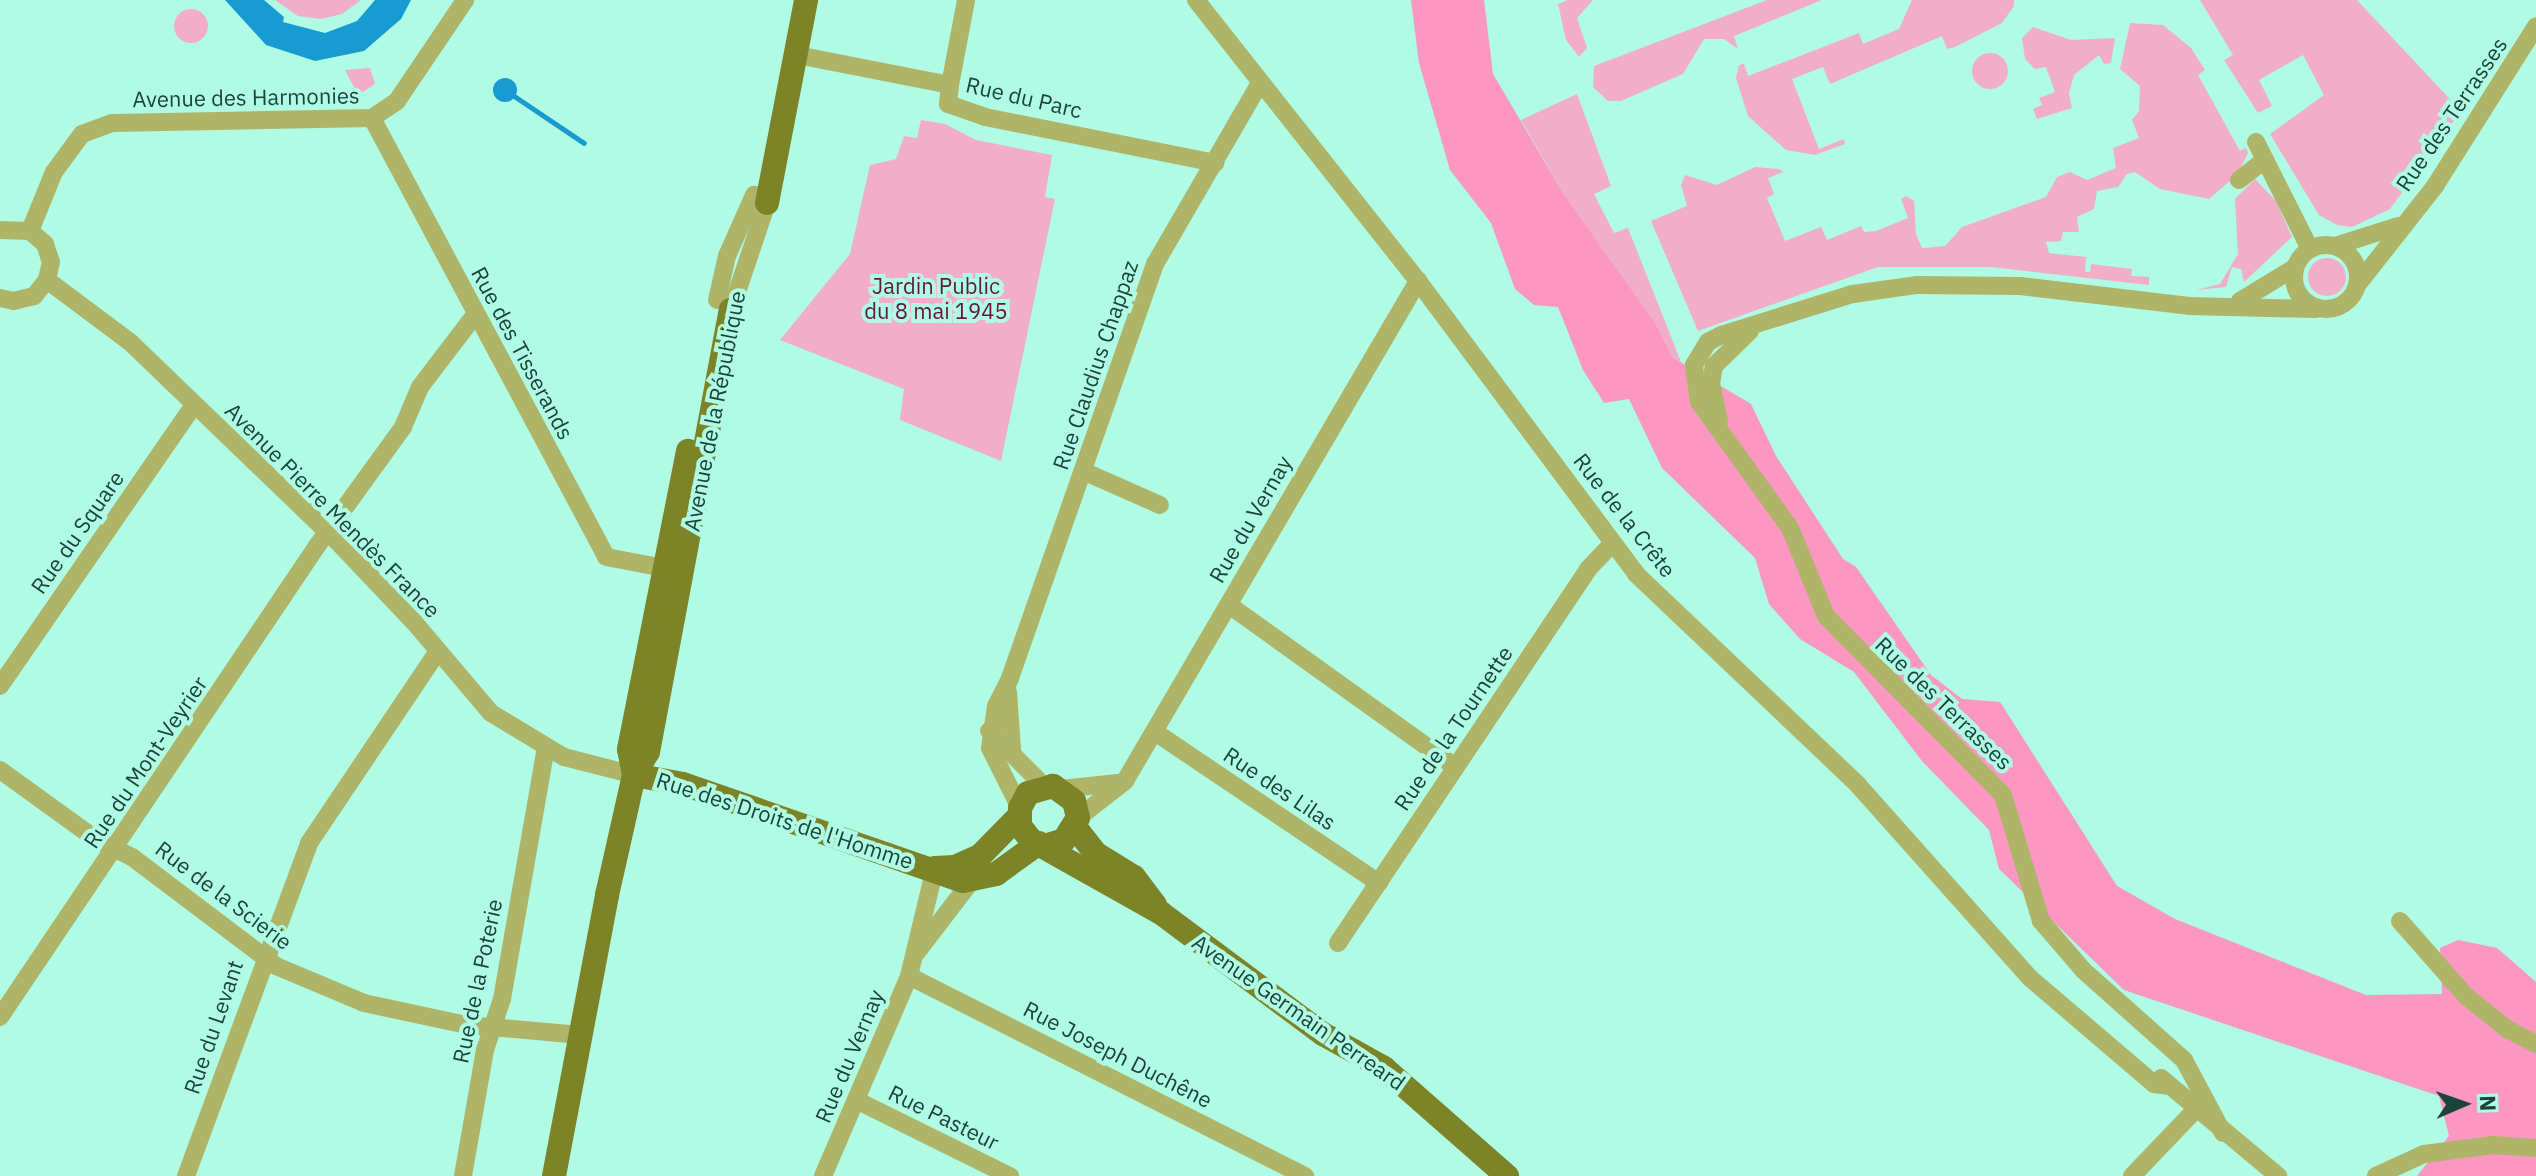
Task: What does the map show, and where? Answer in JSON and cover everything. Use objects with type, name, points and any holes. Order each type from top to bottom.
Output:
[{"type":"main road","name":"Avenue de la République","points":[[760,199],[793,0]]},
{"type":"main road","name":"Avenue de la République","points":[[760,199],[797,55],[806,0]]},
{"type":"main road","name":"Avenue de la République","points":[[634,775],[629,749],[665,568],[724,305]]},
{"type":"main road","name":"Avenue de la République","points":[[554,1176],[634,775],[648,752],[724,305]]},
{"type":"main road","name":"Rue des Droits de l'Homme","points":[[634,775],[683,784],[972,880]]},
{"type":"main road","points":[[972,880],[996,874],[1043,844],[1064,840],[1076,822],[1074,801],[1053,787],[1028,793],[1019,812],[1025,833],[1043,844]]},
{"type":"main road","name":"Rue des Droits de l'Homme","points":[[935,868],[955,867],[980,856],[1019,812]]},
{"type":"main road","name":"Avenue Germain Perreard","points":[[1076,822],[1095,853],[1142,886],[1161,913]]},
{"type":"main road","name":"Avenue Germain Perreard","points":[[1043,844],[1161,913],[1323,1034],[1384,1068],[1497,1172]]},
{"type":"street","name":"Avenue des Harmonies","points":[[30,231],[68,148],[98,126],[372,118],[397,101],[465,0]]},
{"type":"street","points":[[950,85],[966,0]]},
{"type":"street","name":"Rue de la Crête","points":[[1196,0],[1418,281],[1613,543],[1671,610],[1858,785],[2030,978],[2108,1043],[2143,1059],[2168,1086],[2199,1107],[2223,1133],[2278,1176]]},
{"type":"street","name":"Rue des Terrasses","points":[[2358,284],[2401,225],[2435,186],[2536,26]]},
{"type":"street","name":"Rue du Parc","points":[[797,55],[950,85],[948,104],[985,117],[1163,149],[1215,163]]},
{"type":"street","name":"Rue Claudius Chappaz","points":[[989,731],[1155,264],[1260,83]]},
{"type":"street","name":"Rue des Tisserands","points":[[372,118],[474,316],[606,557],[665,568]]},
{"type":"street","points":[[2256,142],[2310,249]]},
{"type":"street","points":[[2239,180],[2265,160]]},
{"type":"street","name":"Avenue de la République","points":[[724,305],[760,199]]},
{"type":"street","name":"Rue des Terrasses","points":[[2335,246],[2401,225]]},
{"type":"street","points":[[0,230],[30,231],[49,253],[47,280],[34,296],[1,300]]},
{"type":"street","points":[[2335,246],[2354,261],[2358,284],[2341,307],[2316,309],[2297,293],[2294,268],[2310,249],[2335,246]]},
{"type":"street","name":"Rue des Terrasses","points":[[2230,305],[2265,290],[2294,268]]},
{"type":"street","name":"Avenue Pierre Mendès France","points":[[47,280],[130,342],[327,532],[438,651],[480,703],[546,748],[584,764],[634,775]]},
{"type":"street","name":"Rue du Vernay","points":[[1076,822],[1125,781],[1418,281]]},
{"type":"street","name":"Rue des Terrasses","points":[[2199,1107],[2190,1074],[2163,1042],[2084,971],[2041,921],[2003,795],[1826,616],[1790,528],[1739,463],[1720,428],[1699,402],[1693,384],[1698,354],[1721,335],[1755,327],[1853,294],[1917,285],[2020,286],[2189,306],[2316,309]]},
{"type":"street","name":"Rue du Mont-Veyrier","points":[[0,1017],[327,532],[403,427],[420,387],[474,316]]},
{"type":"street","name":"Rue du Square","points":[[0,686],[194,405]]},
{"type":"street","points":[[1083,471],[1160,505]]},
{"type":"street","name":"Rue de la Tournette","points":[[1338,943],[1588,569],[1613,543]]},
{"type":"street","points":[[1229,605],[1455,767]]},
{"type":"street","name":"Rue du Levant","points":[[186,1176],[263,955],[326,812],[438,651]]},
{"type":"street","name":"Rue Claudius Chappaz","points":[[1010,678],[1006,711],[1012,749]]},
{"type":"street","points":[[989,731],[1053,787],[1125,781]]},
{"type":"street","points":[[989,731],[991,752],[1019,812]]},
{"type":"street","name":"Rue des Lilas","points":[[1155,732],[1379,883]]},
{"type":"street","name":"Rue de la Poterie","points":[[463,1176],[546,748]]},
{"type":"street","name":"Rue de la Scierie","points":[[0,770],[116,849],[276,966],[354,1000],[493,1027],[581,1035]]},
{"type":"street","name":"Rue du Vernay","points":[[823,1176],[909,976],[935,868]]},
{"type":"street","name":"Rue du Vernay","points":[[915,954],[972,880]]},
{"type":"street","points":[[2400,921],[2466,996],[2507,1029],[2536,1044]]},
{"type":"street","name":"Rue Joseph Duchêne","points":[[909,976],[1305,1176]]},
{"type":"street","points":[[2163,1042],[2168,1086],[2190,1074]]},
{"type":"street","name":"Rue Pasteur","points":[[856,1100],[1010,1176]]},
{"type":"street","points":[[2132,1176],[2199,1107]]},
{"type":"street","points":[[2376,1176],[2424,1154],[2493,1145],[2536,1148]]},
{"type":"green space","points":[[275,0],[361,0],[342,14],[321,19],[298,16]]},
{"type":"green space","points":[[1568,0],[1593,0],[1577,18],[1587,48],[1579,57],[1566,40],[1558,4]]},
{"type":"green space","points":[[1767,0],[1822,0],[1734,36],[1738,49],[1724,39],[1704,39],[1683,74],[1621,101],[1608,101],[1593,87],[1594,66]]},
{"type":"green space","points":[[1912,0],[2014,0],[2014,6],[2002,23],[1955,47],[1947,49],[1942,36],[1830,84],[1823,67],[1792,79],[1819,149],[1844,139],[1845,144],[1815,155],[1786,150],[1748,116],[1736,78],[1739,65],[1744,64],[1748,76],[1859,33],[1863,44],[1899,29]]},
{"type":"green space","points":[[2200,0],[2357,0],[2461,111],[2390,209],[2352,227],[2337,225],[2319,215],[2270,134],[2324,95],[2303,55],[2259,80],[2272,106],[2258,113],[2224,60],[2233,55]]},
{"type":"green space","points":[[191,9],[203,14],[208,26],[203,38],[191,43],[179,38],[174,26],[179,14]]},
{"type":"green space","points":[[2130,23],[2163,25],[2191,48],[2205,70],[2198,75],[2240,151],[2246,148],[2248,153],[2237,175],[2209,199],[2160,189],[2135,172],[2127,174],[2118,187],[2097,191],[2094,209],[2077,217],[2079,232],[2063,232],[2061,241],[2046,242],[2049,253],[2086,257],[2085,272],[2090,272],[2091,264],[2132,269],[2131,276],[2149,277],[2149,285],[1991,267],[1878,267],[1698,331],[1651,221],[1687,206],[1681,185],[1685,175],[1717,185],[1755,167],[1779,169],[1783,172],[1768,178],[1774,194],[1767,198],[1785,241],[1821,227],[1827,240],[1861,226],[1864,232],[1876,231],[1908,218],[1901,199],[1906,196],[1914,201],[1916,234],[1922,248],[1945,246],[1962,227],[2046,197],[2057,177],[2070,172],[2087,180],[2116,168],[2113,148],[2139,138],[2132,120],[2139,111],[2140,86],[2120,69]]},
{"type":"green space","points":[[2033,27],[2071,40],[2115,38],[2111,63],[2104,64],[2099,55],[2074,75],[2069,93],[2072,108],[2037,119],[2033,109],[2042,105],[2039,98],[2055,92],[2046,67],[2035,69],[2025,59],[2022,38]]},
{"type":"green space","points":[[1990,53],[2003,58],[2008,71],[2003,84],[1990,89],[1977,84],[1972,71],[1977,58]]},
{"type":"green space","points":[[370,68],[375,84],[358,95],[345,70]]},
{"type":"green space","points":[[1577,94],[1611,186],[1594,194],[1614,233],[1628,228],[1681,362],[1672,357],[1656,324],[1563,193],[1521,120]]},
{"type":"green space","name":"Jardin Public du 8 mai 1945","points":[[921,120],[945,124],[976,140],[1052,155],[1045,197],[1055,199],[1001,461],[900,420],[904,389],[780,340],[850,254],[870,165],[896,159],[904,136],[917,138]]},
{"type":"green space","points":[[2255,179],[2276,201],[2292,237],[2244,282],[2241,269],[2232,267],[2226,287],[2196,290],[2220,284],[2238,254],[2235,199]]},
{"type":"green space","points":[[2327,258],[2341,263],[2346,277],[2341,291],[2327,296],[2313,291],[2308,277],[2313,263]]},
{"type":"shaded area","points":[[1411,0],[1484,0],[1493,74],[1563,193],[1656,324],[1672,357],[1751,404],[1776,456],[1843,559],[1856,567],[1931,675],[1962,699],[2000,702],[2117,886],[2175,919],[2366,995],[2442,994],[2440,948],[2458,940],[2497,948],[2536,982],[2536,1176],[2417,1176],[2449,1136],[2439,1096],[2124,990],[1999,869],[1989,830],[1922,761],[1854,672],[1800,639],[1769,604],[1755,558],[1662,468],[1629,399],[1604,403],[1583,370],[1558,307],[1534,305],[1515,289],[1491,223],[1450,170],[1419,63]]},
{"type":"water","points":[[225,0],[264,0],[284,17],[283,22],[325,33],[357,21],[375,0],[411,0],[401,19],[364,51],[315,61],[266,45]]},
{"type":"water","points":[[505,78],[516,85],[517,90],[510,101],[505,102],[494,95],[493,90],[500,79]]},
{"type":"waterway","points":[[514,96],[584,143]]}]
